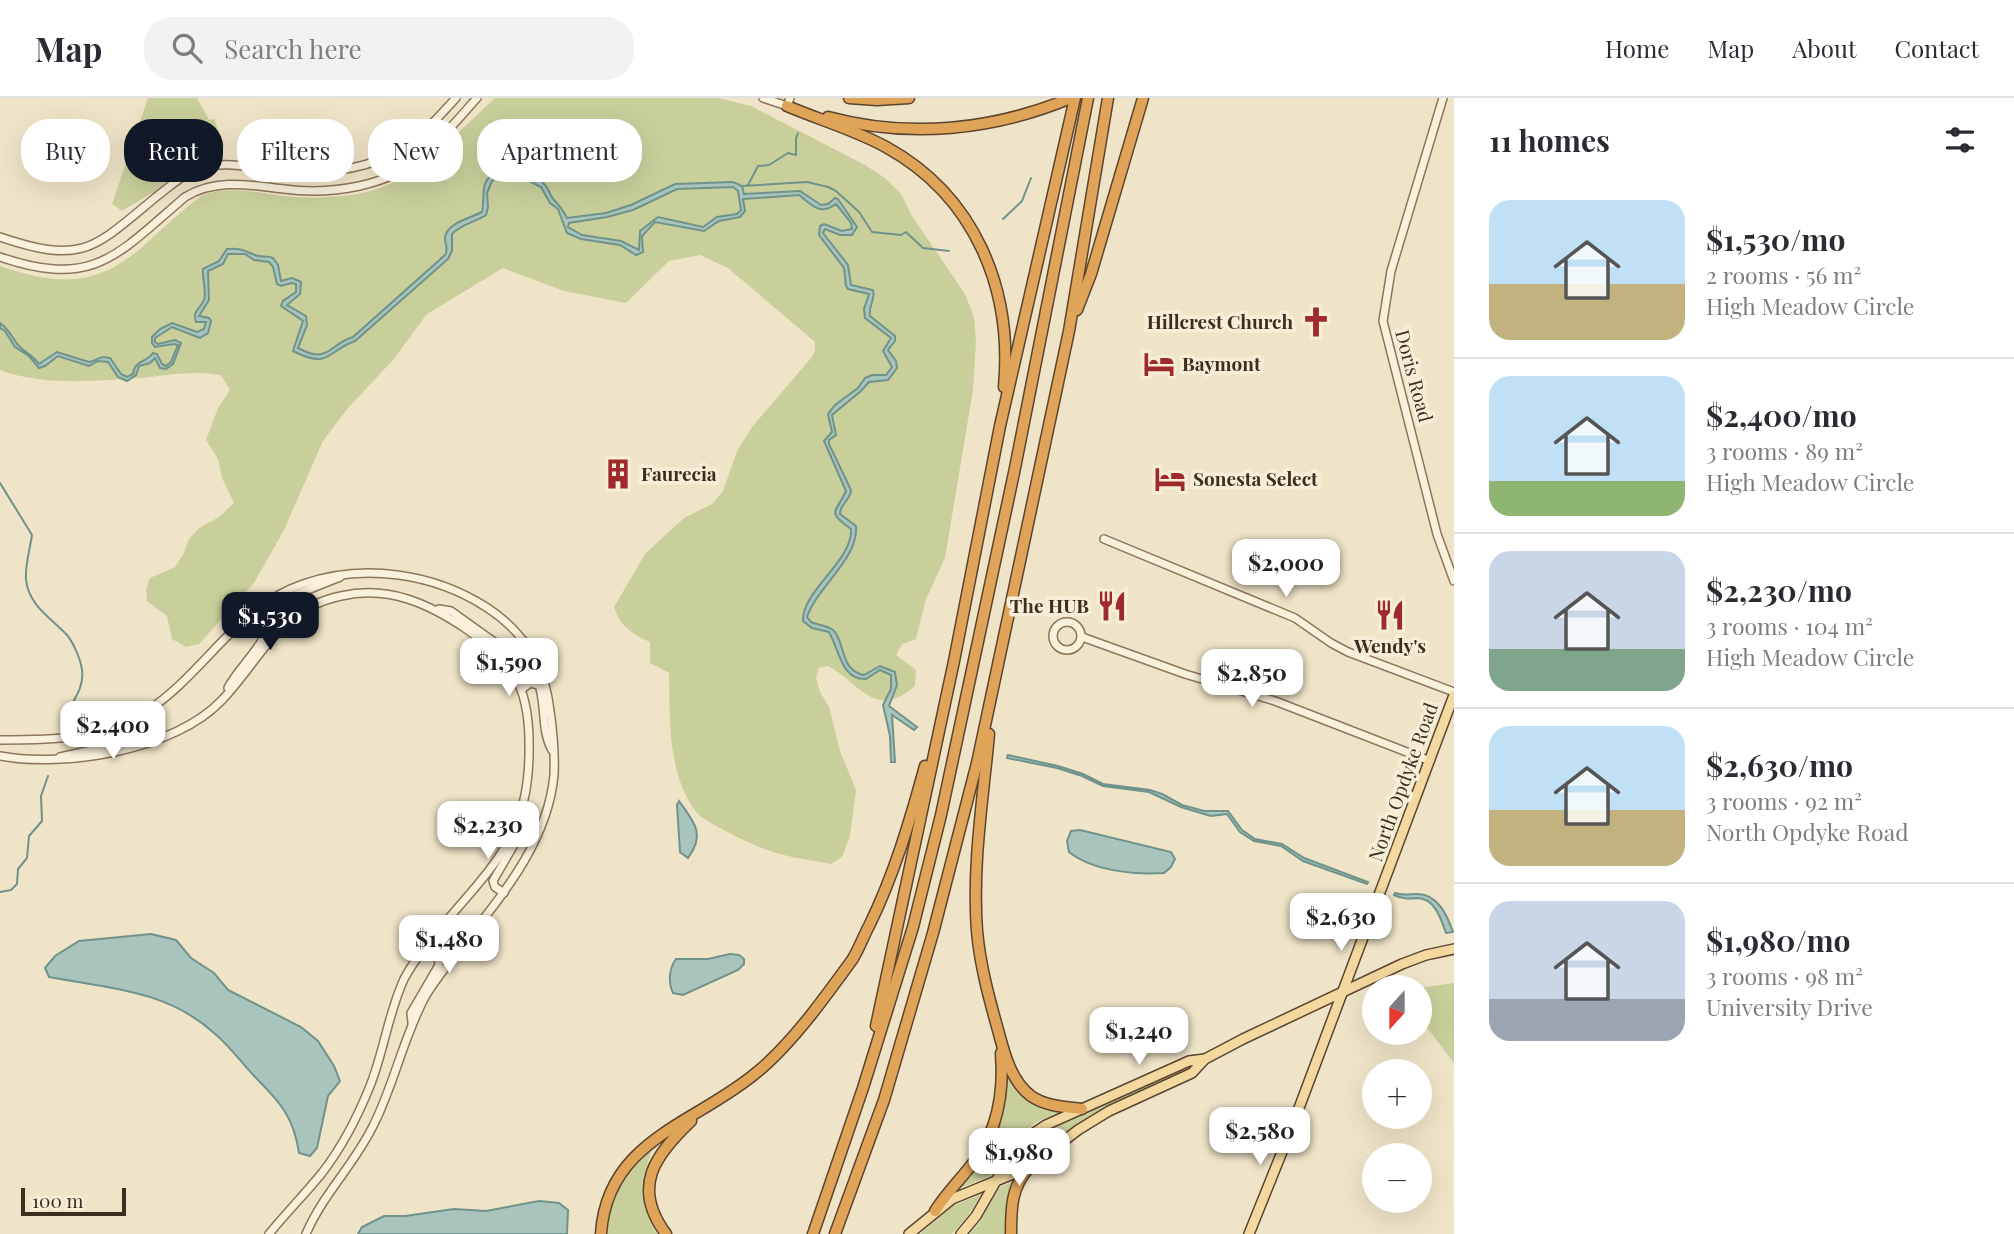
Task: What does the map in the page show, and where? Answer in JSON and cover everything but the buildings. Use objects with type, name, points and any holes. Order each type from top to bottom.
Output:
[{"type":"highway","points":[[849,98],[909,98]]},
{"type":"highway","points":[[789,102],[857,123],[886,128],[933,130],[984,125],[1073,98]]},
{"type":"highway","points":[[863,1088],[954,661],[1000,426],[1073,98]]},
{"type":"highway","points":[[813,1234],[863,1088],[913,927],[944,803],[1018,454],[1088,98]]},
{"type":"highway","points":[[835,1234],[884,1100],[933,933],[992,698],[1069,331],[1108,98]]},
{"type":"highway","points":[[1069,331],[1091,274],[1143,98]]},
{"type":"highway","points":[[789,102],[901,155],[931,179],[965,219],[983,251],[1005,320],[1007,356],[1000,426]]},
{"type":"highway","points":[[601,1234],[609,1192],[627,1164],[669,1129],[755,1074],[810,1016],[853,958],[886,893],[908,828],[954,661]]},
{"type":"highway","points":[[992,698],[977,859],[976,916],[985,981],[1013,1075],[1030,1095],[1051,1105],[1082,1109]]},
{"type":"highway","points":[[935,1211],[952,1186],[977,1158],[994,1125],[1002,1089],[1001,1042]]},
{"type":"highway","points":[[666,1234],[652,1205],[652,1172],[668,1143],[706,1106]]},
{"type":"highway","points":[[1010,1234],[1013,1195],[1020,1178],[1030,1167]]},
{"type":"main road","name":"North Opdyke Road","points":[[1249,1234],[1454,694]]},
{"type":"main road","points":[[909,1234],[935,1211],[960,1195],[1030,1167],[1093,1121],[1192,1073],[1205,1059],[1243,1039],[1402,964],[1454,949]]},
{"type":"main road","points":[[961,1234],[976,1216],[1012,1153],[1028,1137],[1046,1125],[1189,1061],[1205,1059]]},
{"type":"street","points":[[0,237],[52,252],[85,248],[110,235],[177,181],[195,170],[219,165],[299,173],[353,168],[408,144],[429,127],[456,98]]},
{"type":"street","points":[[0,257],[46,270],[91,265],[117,254],[185,197],[214,185],[246,184],[306,191],[339,189],[370,183],[401,170],[424,155],[477,98]]},
{"type":"street","name":"Doris Road","points":[[1443,98],[1391,271],[1383,321],[1437,534],[1454,581]]},
{"type":"street","points":[[768,99],[789,102]]},
{"type":"street","points":[[1104,539],[1295,618],[1348,652],[1454,694]]},
{"type":"street","points":[[0,740],[78,737],[119,726],[162,701],[234,628],[281,593],[304,584],[343,575],[378,572],[432,583],[480,603],[507,622],[536,659],[546,685],[554,754],[554,775],[545,814],[523,864],[441,972],[412,1023],[390,1091],[372,1130],[323,1202],[306,1234]]},
{"type":"street","points":[[290,620],[281,607],[287,598],[335,581],[343,575]]},
{"type":"street","points":[[0,756],[46,761],[93,757],[152,740],[183,727],[221,701],[272,635],[290,620],[316,604],[355,593],[393,594],[435,609],[451,611],[507,651],[514,650],[524,641]]},
{"type":"street","points":[[435,609],[489,644],[510,668],[528,713],[530,761],[523,829],[493,881],[495,887],[504,892]]},
{"type":"street","points":[[221,701],[233,676],[267,632],[269,620],[257,610]]},
{"type":"street","points":[[1082,637],[1077,647],[1068,651],[1059,648],[1053,637],[1058,626],[1068,622],[1077,626],[1082,637],[1185,674],[1275,701],[1430,761]]},
{"type":"street","points":[[521,690],[530,683],[539,685],[543,696],[548,743],[554,754]]},
{"type":"street","points":[[46,761],[119,744],[124,741],[126,734],[119,726]]},
{"type":"street","points":[[269,1234],[322,1173],[349,1131],[375,1073],[397,996],[412,966],[498,861],[523,811]]},
{"type":"street","points":[[412,1023],[411,1013],[439,964],[439,956],[435,951],[425,947]]},
{"type":"green space","points":[[148,98],[197,98],[208,119],[141,119]]},
{"type":"green space","points":[[495,98],[718,98],[751,106],[885,178],[901,194],[912,216],[965,294],[974,317],[976,342],[973,390],[945,558],[926,599],[916,639],[902,644],[896,655],[916,670],[915,686],[901,696],[878,700],[868,696],[828,666],[819,668],[816,678],[829,707],[840,751],[856,790],[850,836],[842,857],[831,864],[766,850],[721,829],[697,813],[687,798],[675,764],[670,727],[669,673],[650,663],[650,642],[628,629],[614,607],[645,554],[684,518],[712,504],[723,491],[737,451],[752,427],[812,357],[815,350],[815,342],[728,268],[700,255],[669,261],[626,303],[564,291],[503,268],[427,314],[393,360],[348,408],[323,441],[284,530],[254,583],[199,644],[186,647],[172,639],[167,616],[147,601],[146,589],[150,578],[175,567],[189,539],[199,528],[219,517],[234,503],[222,478],[218,459],[206,440],[218,408],[230,390],[221,375],[191,373],[69,381],[33,378],[0,370],[0,266],[22,273],[62,279],[98,274],[133,255],[204,195],[225,190],[293,197],[327,197],[362,193],[394,182],[463,182],[463,128]]},
{"type":"green space","points":[[124,169],[124,182],[166,182],[122,211],[112,204]]},
{"type":"green space","points":[[1454,983],[1454,1063],[1432,1034],[1432,986]]},
{"type":"green space","points":[[1190,1065],[1183,1072],[1098,1112],[1030,1159],[1009,1170],[1025,1147],[1042,1134]]},
{"type":"green space","points":[[1007,1079],[1031,1100],[1059,1112],[1035,1123],[1019,1135],[990,1176],[958,1189],[977,1164],[998,1125]]},
{"type":"green space","points":[[650,1151],[644,1195],[647,1214],[657,1234],[607,1234],[611,1209],[619,1188],[632,1169]]},
{"type":"green space","points":[[1013,1182],[1007,1201],[1007,1234],[970,1234],[1000,1187]]},
{"type":"green space","points":[[981,1194],[952,1234],[920,1234],[953,1206]]},
{"type":"water","points":[[486,182],[492,182],[487,193],[486,215],[452,234],[452,251],[448,259],[355,341],[322,359],[293,351],[303,321],[281,306],[283,301],[296,292],[296,284],[277,284],[269,262],[254,260],[245,254],[228,254],[223,264],[208,271],[209,300],[199,316],[211,321],[208,333],[200,338],[172,327],[155,338],[155,342],[158,344],[175,340],[181,343],[173,364],[166,369],[160,368],[155,358],[150,363],[139,366],[136,375],[127,381],[118,377],[108,362],[98,361],[89,366],[58,356],[39,368],[29,356],[15,347],[0,328],[0,323],[18,345],[39,364],[57,352],[89,362],[106,357],[127,377],[153,353],[157,354],[166,366],[171,362],[178,345],[155,347],[152,337],[172,323],[197,332],[204,329],[206,322],[196,322],[195,318],[205,296],[203,269],[219,261],[227,249],[236,249],[273,258],[278,265],[281,281],[292,278],[301,282],[300,294],[287,305],[306,316],[307,325],[298,348],[308,353],[323,354],[353,337],[445,255],[445,238],[450,228],[482,212]]},
{"type":"water","points":[[531,182],[542,182],[567,218],[606,213],[631,205],[675,184],[733,182],[742,186],[744,194],[800,191],[821,205],[838,199],[857,227],[852,235],[840,235],[825,229],[823,233],[848,265],[851,285],[873,290],[870,316],[895,336],[895,341],[888,350],[896,361],[897,368],[888,380],[869,382],[832,415],[836,435],[829,440],[829,444],[851,490],[840,514],[856,526],[855,538],[851,550],[807,617],[811,622],[833,630],[850,668],[856,672],[864,675],[880,666],[895,672],[897,685],[889,706],[917,727],[914,730],[892,715],[895,762],[891,762],[890,736],[883,705],[891,689],[891,675],[880,670],[866,679],[851,674],[842,662],[829,632],[812,628],[803,621],[810,598],[844,553],[851,529],[838,518],[835,511],[846,491],[824,441],[832,432],[828,414],[835,405],[858,388],[865,378],[886,375],[892,367],[883,351],[891,338],[865,318],[864,309],[869,294],[848,289],[844,268],[819,235],[820,226],[824,224],[842,231],[852,229],[851,223],[836,204],[821,209],[799,195],[743,199],[745,211],[740,217],[719,221],[704,231],[655,222],[642,236],[643,252],[636,255],[620,245],[581,239],[567,233],[558,209],[550,203],[541,187]],"holes":[[[733,187],[738,191],[741,210],[737,214],[717,217],[703,227],[658,217],[640,231],[639,250],[621,241],[582,235],[568,227],[569,223],[633,210],[677,189]]]},
{"type":"water","points":[[1008,755],[1058,766],[1103,784],[1150,790],[1182,805],[1204,811],[1228,811],[1242,830],[1255,839],[1282,844],[1304,858],[1368,882],[1367,884],[1303,861],[1281,846],[1254,841],[1240,832],[1227,814],[1211,816],[1181,807],[1149,792],[1103,786],[1057,768],[1007,758]]},
{"type":"water","points":[[679,801],[696,828],[696,842],[688,858],[680,852]]},
{"type":"water","points":[[1080,830],[1171,852],[1175,859],[1164,873],[1102,868],[1069,852],[1067,841],[1071,831]]},
{"type":"water","points":[[1394,895],[1431,898],[1445,913],[1453,932],[1446,933],[1433,905],[1423,899],[1408,899]]},
{"type":"water","points":[[151,934],[176,940],[191,958],[214,973],[228,990],[301,1027],[318,1041],[340,1081],[328,1096],[317,1148],[310,1156],[299,1153],[290,1121],[274,1097],[226,1044],[196,1019],[157,999],[136,993],[49,977],[45,968],[55,956],[79,941]]},
{"type":"water","points":[[730,954],[744,959],[744,964],[738,970],[683,995],[673,993],[670,976],[676,959],[708,959]]},
{"type":"water","points":[[539,1201],[559,1203],[568,1210],[567,1234],[358,1234],[362,1227],[384,1216],[454,1209],[486,1211]]},
{"type":"waterway","points":[[748,185],[758,166],[769,165],[788,153],[796,155],[798,133]]},
{"type":"waterway","points":[[1003,219],[1022,201],[1031,178]]},
{"type":"waterway","points":[[742,186],[807,182],[828,187],[859,212],[872,232],[901,235],[906,232],[923,248],[949,251]]},
{"type":"waterway","points":[[0,483],[32,535],[26,574],[31,596],[69,638],[81,666],[81,685],[62,725]]},
{"type":"waterway","points":[[0,892],[11,890],[17,884],[18,869],[27,858],[29,836],[42,821],[41,796],[48,776]]},
{"type":"place","name":"Hillcrest Church","points":[[1316,322]]},
{"type":"place","name":"Baymont","points":[[1159,364]]},
{"type":"place","name":"Faurecia","points":[[618,474]]},
{"type":"place","name":"Sonesta Select","points":[[1170,479]]},
{"type":"place","name":"The HUB","points":[[1112,606]]},
{"type":"place","name":"Wendy's","points":[[1390,615]]}]
